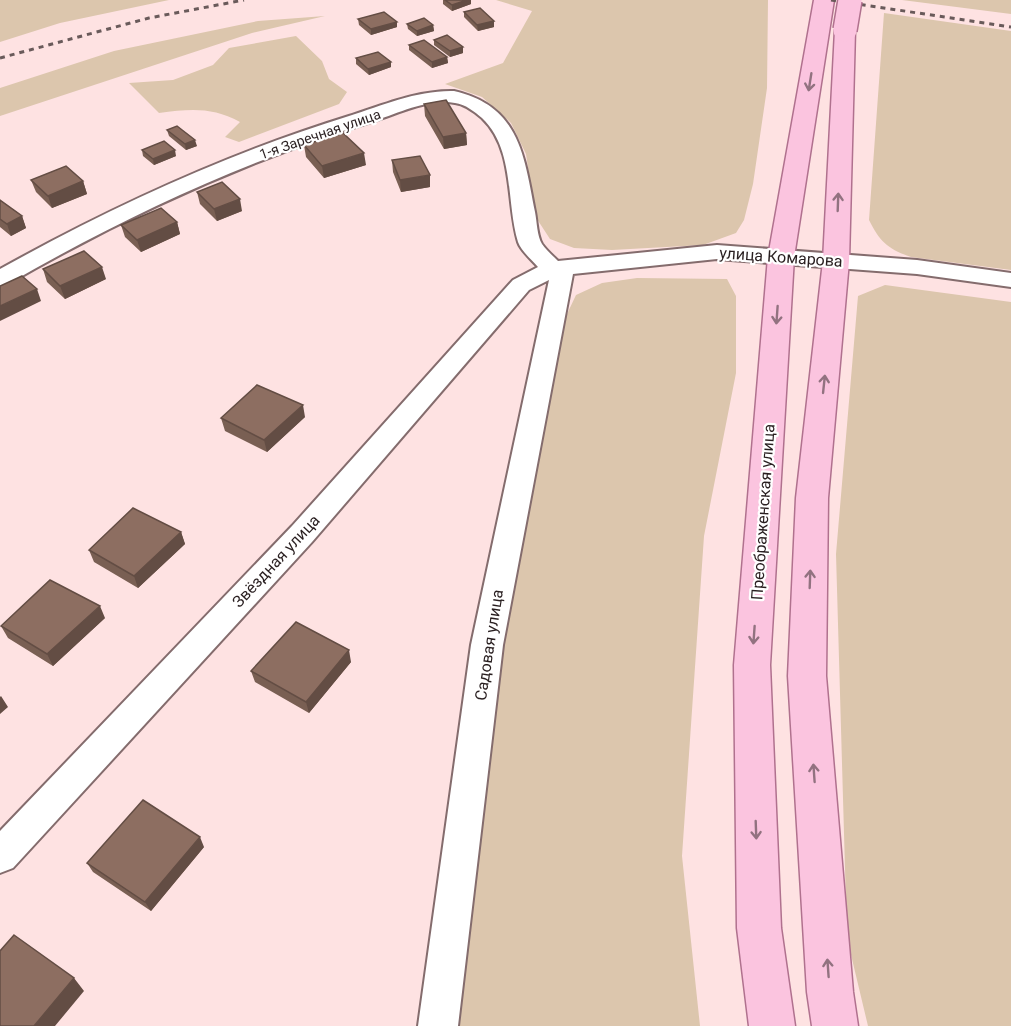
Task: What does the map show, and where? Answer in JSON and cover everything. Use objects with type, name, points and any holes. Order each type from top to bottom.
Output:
[{"type":"main road","name":"Преображенская улица","points":[[772,1026],[759,928],[752,665],[782,257],[824,0]]},
{"type":"main road","points":[[836,1026],[830,992],[807,676],[812,498],[836,261],[845,30],[850,0]]},
{"type":"street","name":"1-я Заречная улица","points":[[0,279],[93,227],[204,176],[329,128],[433,98],[462,98],[496,120],[509,141],[513,154],[530,244],[557,268]]},
{"type":"street","name":"улица Комарова","points":[[557,268],[717,252],[916,267],[1011,280]]},
{"type":"street","name":"Звёздная улица","points":[[0,856],[302,534],[521,285],[557,268]]},
{"type":"street","name":"Садовая улица","points":[[438,1026],[487,645],[557,268]]},
{"type":"shaded area","points":[[0,0],[169,0],[60,23],[0,42]]},
{"type":"shaded area","points":[[496,0],[768,0],[767,88],[753,184],[744,220],[736,233],[703,245],[612,250],[574,248],[550,239],[535,216],[526,154],[511,123],[482,97],[445,84],[503,63],[532,11]]},
{"type":"shaded area","points":[[902,0],[1011,0],[1011,14]]},
{"type":"shaded area","points":[[884,13],[1011,31],[1011,270],[911,257],[886,244],[869,220]]},
{"type":"shaded area","points":[[325,16],[252,33],[0,116],[0,88],[114,51],[258,21]]},
{"type":"shaded area","points":[[296,36],[322,61],[329,79],[347,92],[339,104],[239,142],[225,137],[240,122],[230,117],[201,110],[159,113],[129,83],[173,80],[213,65],[229,48]]},
{"type":"shaded area","points":[[637,278],[727,279],[736,296],[736,373],[704,536],[682,856],[700,1026],[440,1026],[543,365],[576,295],[602,283]]},
{"type":"shaded area","points":[[885,285],[1011,302],[1011,1026],[868,1026],[847,938],[836,554],[858,296]]},
{"type":"building","points":[[445,0],[467,0],[452,5]]},
{"type":"building","points":[[480,8],[494,21],[477,25],[464,12]]},
{"type":"building","points":[[384,12],[397,22],[371,29],[358,19]]},
{"type":"building","points":[[424,18],[433,25],[417,31],[407,24]]},
{"type":"building","points":[[447,35],[463,47],[450,51],[434,40]]},
{"type":"building","points":[[424,40],[447,57],[432,62],[409,45]]},
{"type":"building","points":[[378,52],[391,62],[368,69],[356,58]]},
{"type":"building","points":[[446,100],[466,133],[443,137],[424,104]]},
{"type":"building","points":[[177,126],[195,140],[185,144],[167,130]]},
{"type":"building","points":[[343,133],[364,153],[322,166],[304,145]]},
{"type":"building","points":[[164,141],[175,150],[153,159],[142,150]]},
{"type":"building","points":[[420,156],[430,175],[400,180],[392,160]]},
{"type":"building","points":[[66,166],[83,181],[48,196],[31,180]]},
{"type":"building","points":[[222,182],[240,199],[214,209],[197,192]]},
{"type":"building","points":[[0,200],[22,216],[7,224],[0,219]]},
{"type":"building","points":[[161,208],[177,222],[137,240],[121,225]]},
{"type":"building","points":[[84,251],[102,267],[60,286],[43,269]]},
{"type":"building","points":[[22,276],[37,289],[0,306],[0,286]]},
{"type":"building","points":[[257,385],[303,405],[264,440],[221,418]]},
{"type":"building","points":[[133,508],[181,532],[134,576],[89,550]]},
{"type":"building","points":[[50,580],[100,606],[47,654],[1,626]]},
{"type":"building","points":[[296,622],[349,650],[306,702],[251,671]]},
{"type":"building","points":[[143,800],[200,837],[145,902],[87,863]]},
{"type":"building","points":[[14,935],[74,978],[34,1026],[0,1026],[0,951]]},
{"type":"railway","points":[[0,58],[149,18],[244,0]]},
{"type":"railway","points":[[831,0],[1011,27]]}]
